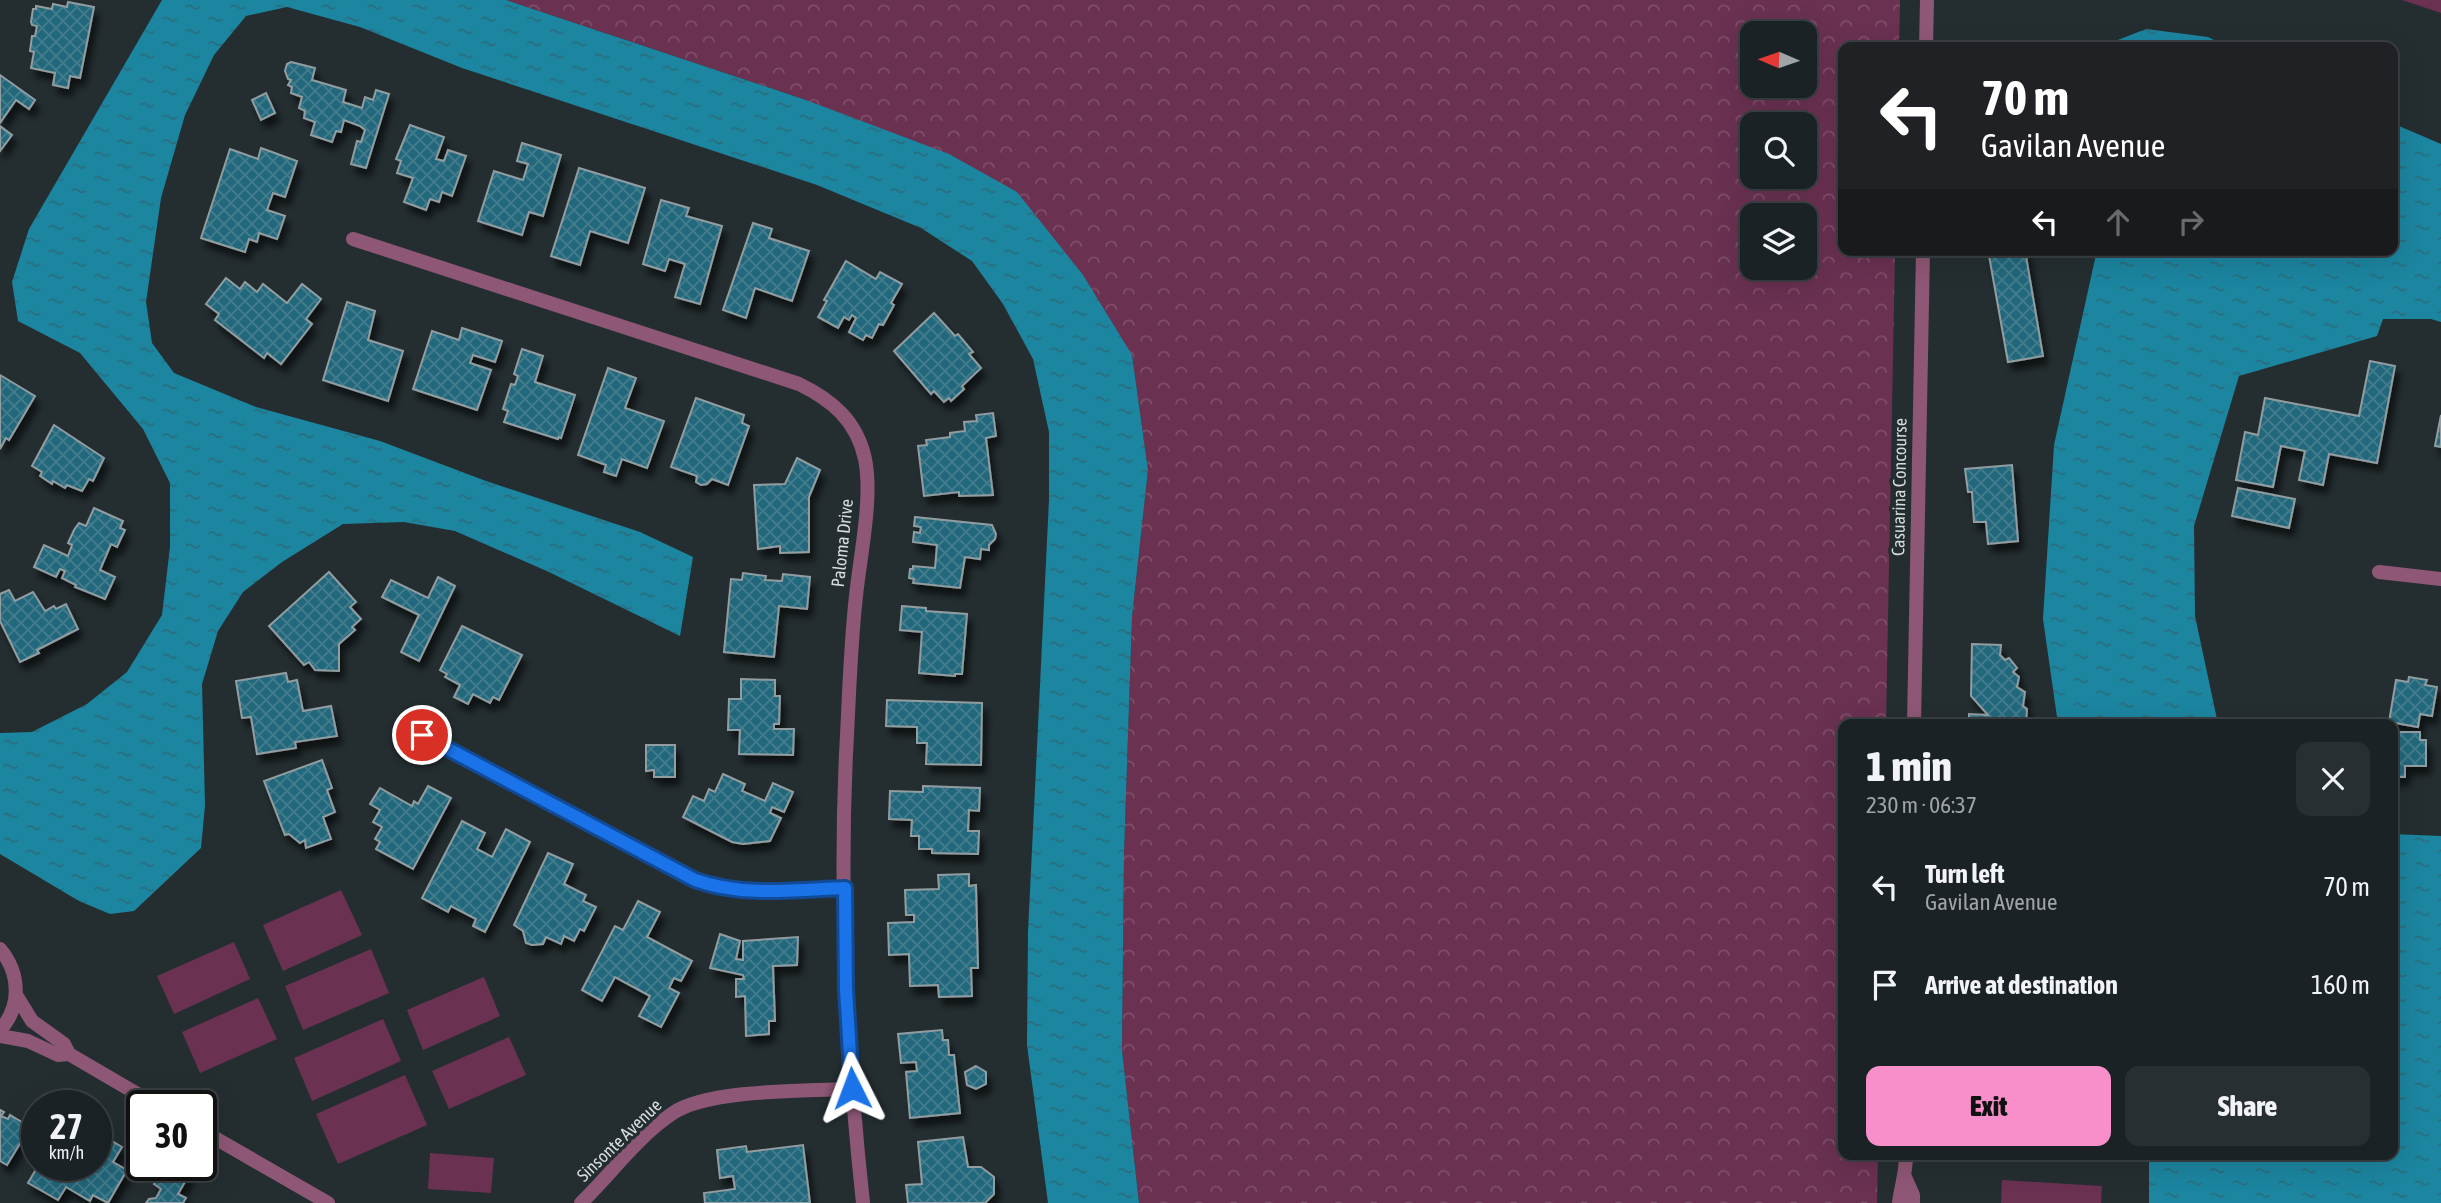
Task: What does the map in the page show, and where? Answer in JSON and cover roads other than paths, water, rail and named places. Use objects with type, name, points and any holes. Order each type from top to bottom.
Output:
[{"type":"street","points":[[1926,42],[1927,0]]},
{"type":"street","name":"Paloma Drive","points":[[353,239],[799,384],[831,402],[852,424],[863,449],[867,488],[855,607],[846,759],[845,888],[846,989],[863,1203]]},
{"type":"street","name":"Casuarina Concourse","points":[[1914,719],[1923,256]]},
{"type":"street","points":[[2379,572],[2441,579]]},
{"type":"street","points":[[402,725],[710,886],[740,890],[845,888]]},
{"type":"street","points":[[0,949],[8,958],[15,976],[16,995],[13,1011],[0,1030]]},
{"type":"street","points":[[16,995],[32,1021],[64,1044],[69,1054],[131,1090]]},
{"type":"street","points":[[0,1037],[28,1041],[58,1055],[69,1054]]},
{"type":"street","name":"Sinsonte Avenue","points":[[581,1203],[651,1131],[682,1108],[699,1102],[744,1094],[852,1088]]},
{"type":"street","points":[[217,1139],[328,1203]]},
{"type":"street","points":[[1899,1203],[1906,1160]]},
{"type":"street","points":[[1905,1177],[1913,1195],[1913,1203]]},
{"type":"water","points":[[162,0],[506,0],[806,100],[949,154],[1017,192],[1083,275],[1132,355],[1148,470],[1132,617],[1124,855],[1122,1050],[1139,1203],[1048,1203],[1027,1045],[1028,932],[1049,500],[1049,432],[1033,359],[1003,304],[972,261],[921,228],[817,185],[462,68],[360,27],[287,7],[246,16],[214,55],[185,115],[161,198],[146,302],[152,343],[174,373],[256,407],[380,441],[486,481],[640,532],[693,557],[680,636],[549,572],[455,531],[404,522],[343,524],[282,562],[243,592],[218,631],[202,684],[205,805],[201,848],[134,911],[110,914],[79,901],[0,854],[0,733],[32,732],[87,704],[127,672],[162,615],[170,547],[170,483],[143,429],[80,353],[18,321],[12,282],[29,229]]},
{"type":"water","points":[[2146,29],[2208,37],[2218,42],[2113,42]]},
{"type":"water","points":[[2398,126],[2441,144],[2441,322],[2431,319],[2383,319],[2377,336],[2239,376],[2194,526],[2195,616],[2217,719],[2057,719],[2043,619],[2054,445],[2096,256],[2398,256]]},
{"type":"water","points":[[2398,834],[2441,836],[2441,1203],[2149,1203],[2149,1160],[2398,1160]]}]
